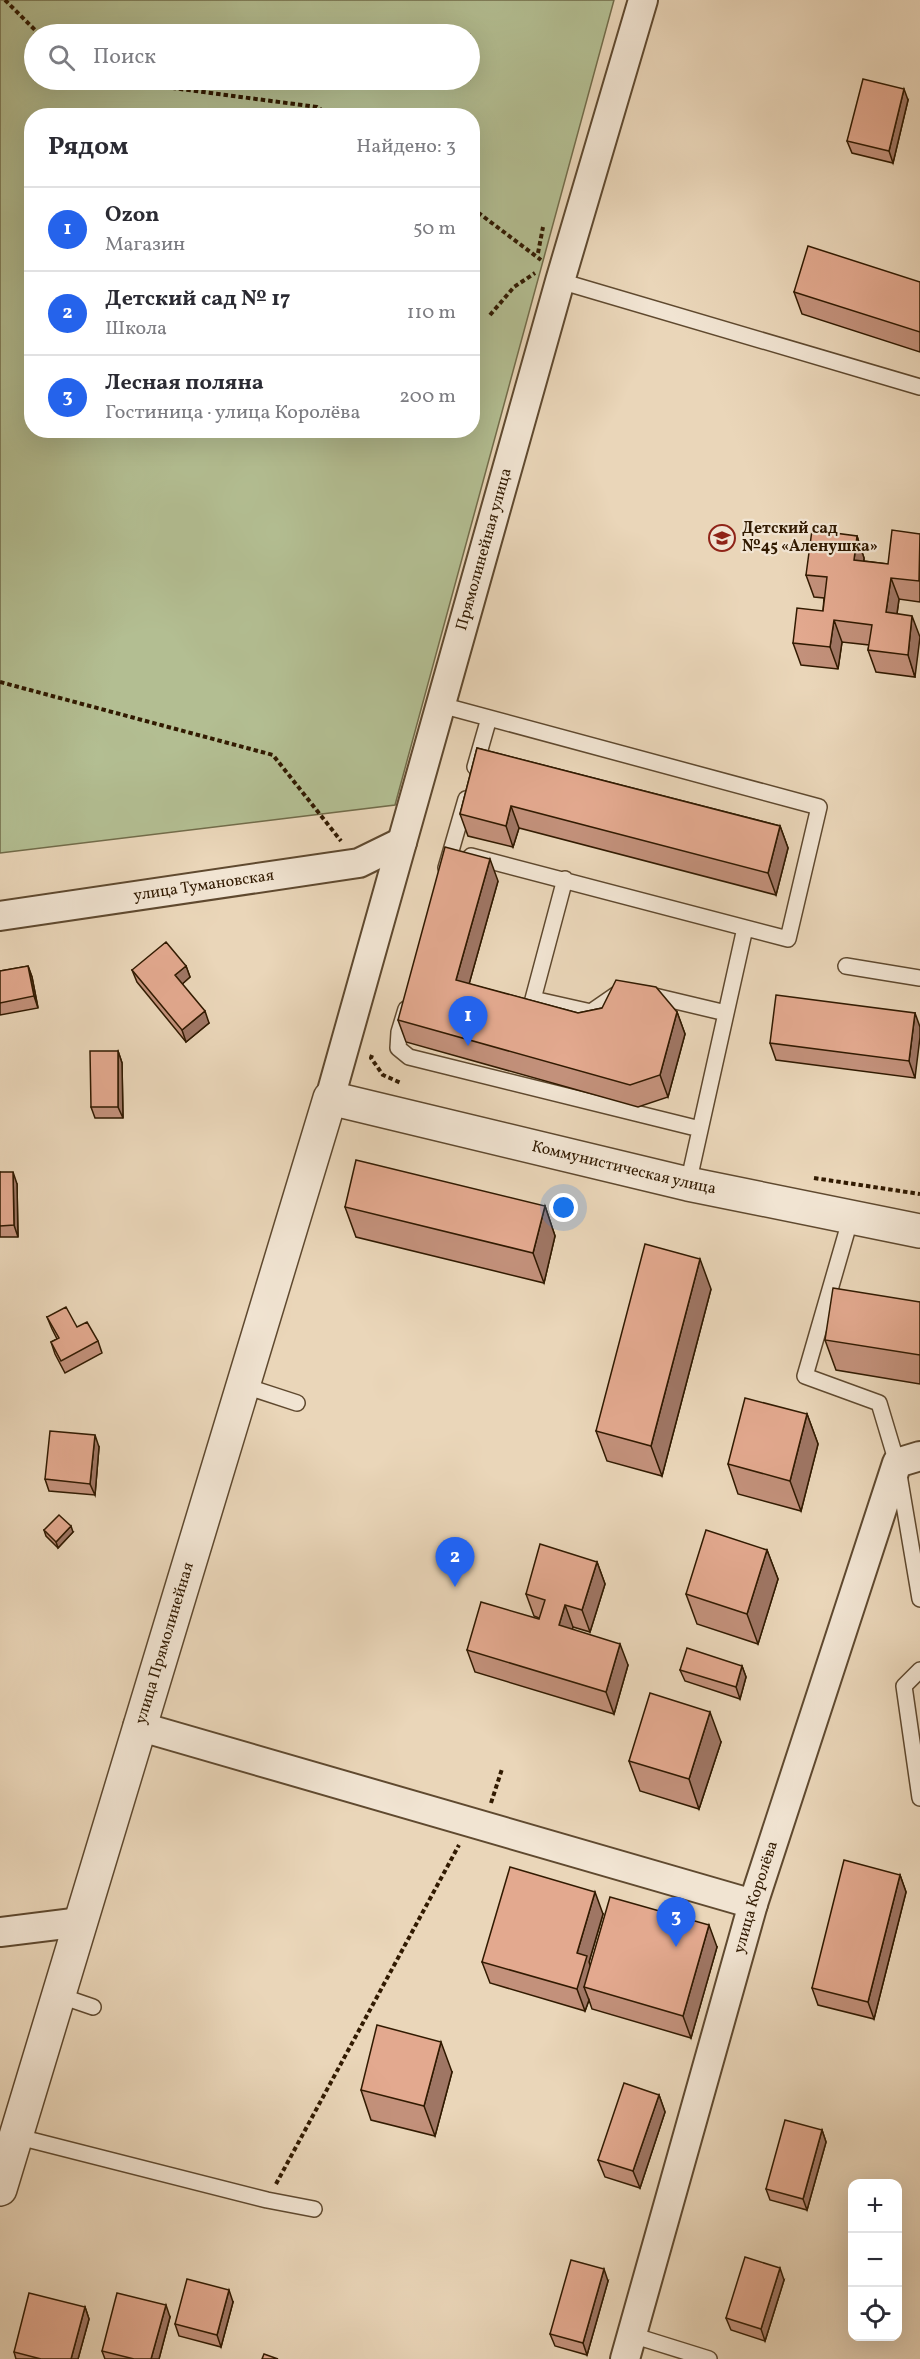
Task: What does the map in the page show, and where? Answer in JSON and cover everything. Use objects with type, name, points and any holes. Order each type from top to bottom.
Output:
[{"type":"street","name":"Прямолинейная улица","points":[[330,1098],[441,705],[554,278],[643,0]]},
{"type":"street","name":"улица Тумановская","points":[[0,916],[359,862],[402,842]]},
{"type":"street","name":"Коммунистическая улица","points":[[330,1098],[688,1184],[920,1231]]},
{"type":"street","name":"улица Прямолинейная","points":[[0,2189],[138,1726],[330,1098]]},
{"type":"street","name":"улица Королёва","points":[[629,2347],[753,1904],[908,1460]]},
{"type":"street","points":[[138,1726],[753,1904]]},
{"type":"street","points":[[0,1932],[81,1922]]},
{"type":"lane","points":[[554,278],[920,387]]},
{"type":"lane","points":[[441,705],[819,807],[788,939],[451,851]]},
{"type":"lane","points":[[441,885],[489,718]]},
{"type":"lane","points":[[565,879],[533,999],[591,1012],[625,990],[726,1013]]},
{"type":"lane","points":[[688,1184],[746,928]]},
{"type":"lane","points":[[846,966],[920,978]]},
{"type":"lane","points":[[409,998],[399,1032],[399,1048],[409,1058],[700,1129]]},
{"type":"lane","points":[[851,1217],[805,1376],[879,1402],[908,1460],[920,1599]]},
{"type":"lane","points":[[242,1385],[297,1402]]},
{"type":"lane","points":[[920,1670],[904,1686],[920,1798]]},
{"type":"lane","points":[[58,1995],[93,2007]]},
{"type":"lane","points":[[15,2136],[267,2200],[314,2209]]},
{"type":"lane","points":[[629,2347],[709,2359]]},
{"type":"path","points":[[5,0],[29,24]]},
{"type":"path","points":[[188,90],[319,108]]},
{"type":"path","points":[[480,215],[554,278]]},
{"type":"path","points":[[490,315],[514,287],[554,278]]},
{"type":"path","points":[[0,682],[273,755],[359,862]]},
{"type":"path","points":[[490,1804],[502,1769]]},
{"type":"path","points":[[267,2200],[459,1844]]},
{"type":"green space","points":[[0,0],[614,0],[395,805],[0,853]]},
{"type":"building","points":[[863,79],[904,89],[889,151],[847,141]]},
{"type":"building","points":[[808,246],[920,282],[920,332],[794,292]]},
{"type":"building","points":[[812,530],[857,536],[854,560],[888,564],[892,530],[920,534],[919,581],[891,578],[886,612],[912,616],[908,655],[868,650],[872,625],[834,620],[830,647],[793,643],[797,608],[823,611],[827,577],[806,575]]},
{"type":"building","points":[[477,748],[780,826],[768,873],[511,806],[506,826],[460,814]]},
{"type":"building","points":[[445,847],[490,859],[456,980],[578,1013],[602,1008],[616,980],[656,987],[677,1012],[660,1075],[630,1085],[398,1020]]},
{"type":"building","points":[[166,942],[186,966],[175,975],[205,1011],[182,1030],[132,970]]},
{"type":"building","points":[[28,966],[34,996],[0,1003],[0,971]]},
{"type":"building","points":[[776,995],[915,1013],[909,1061],[770,1043]]},
{"type":"building","points":[[90,1051],[118,1051],[118,1107],[91,1107]]},
{"type":"building","points":[[356,1160],[545,1206],[533,1253],[345,1207]]},
{"type":"building","points":[[0,1172],[13,1172],[14,1225],[0,1226]]},
{"type":"building","points":[[645,1244],[700,1259],[651,1446],[596,1431]]},
{"type":"building","points":[[833,1288],[920,1302],[920,1355],[825,1340]]},
{"type":"building","points":[[66,1307],[77,1327],[87,1322],[98,1341],[61,1361],[51,1342],[59,1338],[47,1317]]},
{"type":"building","points":[[745,1398],[807,1414],[790,1481],[728,1464]]},
{"type":"building","points":[[50,1431],[95,1435],[90,1484],[45,1479]]},
{"type":"building","points":[[59,1515],[71,1526],[56,1542],[44,1530]]},
{"type":"building","points":[[706,1530],[767,1550],[747,1614],[686,1594]]},
{"type":"building","points":[[540,1544],[597,1562],[582,1610],[565,1605],[559,1625],[620,1644],[606,1692],[467,1650],[481,1602],[539,1619],[545,1600],[526,1594]]},
{"type":"building","points":[[687,1648],[742,1666],[736,1687],[680,1670]]},
{"type":"building","points":[[650,1693],[710,1712],[689,1779],[629,1761]]},
{"type":"building","points":[[844,1860],[900,1875],[868,2002],[812,1988]]},
{"type":"building","points":[[510,1867],[595,1892],[577,1953],[587,1956],[577,1989],[482,1962]]},
{"type":"building","points":[[610,1897],[709,1925],[683,2016],[584,1987]]},
{"type":"building","points":[[377,2025],[441,2042],[424,2106],[361,2090]]},
{"type":"building","points":[[624,2083],[659,2095],[633,2171],[598,2160]]},
{"type":"building","points":[[785,2120],[822,2130],[803,2199],[766,2189]]},
{"type":"building","points":[[745,2257],[780,2268],[761,2329],[726,2318]]},
{"type":"building","points":[[571,2260],[604,2269],[583,2343],[550,2334]]},
{"type":"building","points":[[187,2279],[229,2290],[217,2335],[175,2324]]},
{"type":"building","points":[[29,2293],[85,2307],[71,2359],[41,2359],[14,2352]]},
{"type":"building","points":[[117,2293],[166,2305],[151,2359],[134,2359],[102,2351]]},
{"type":"building","points":[[264,2354],[278,2359],[262,2359]]},
{"type":"place","name":"Детский сад №45 «Аленушка»","points":[[722,538]]},
{"type":"place","name":"Ozon","points":[[468,1046]]},
{"type":"place","name":"Детский сад № 17","points":[[455,1587]]},
{"type":"place","name":"Лесная поляна","points":[[676,1947]]}]
